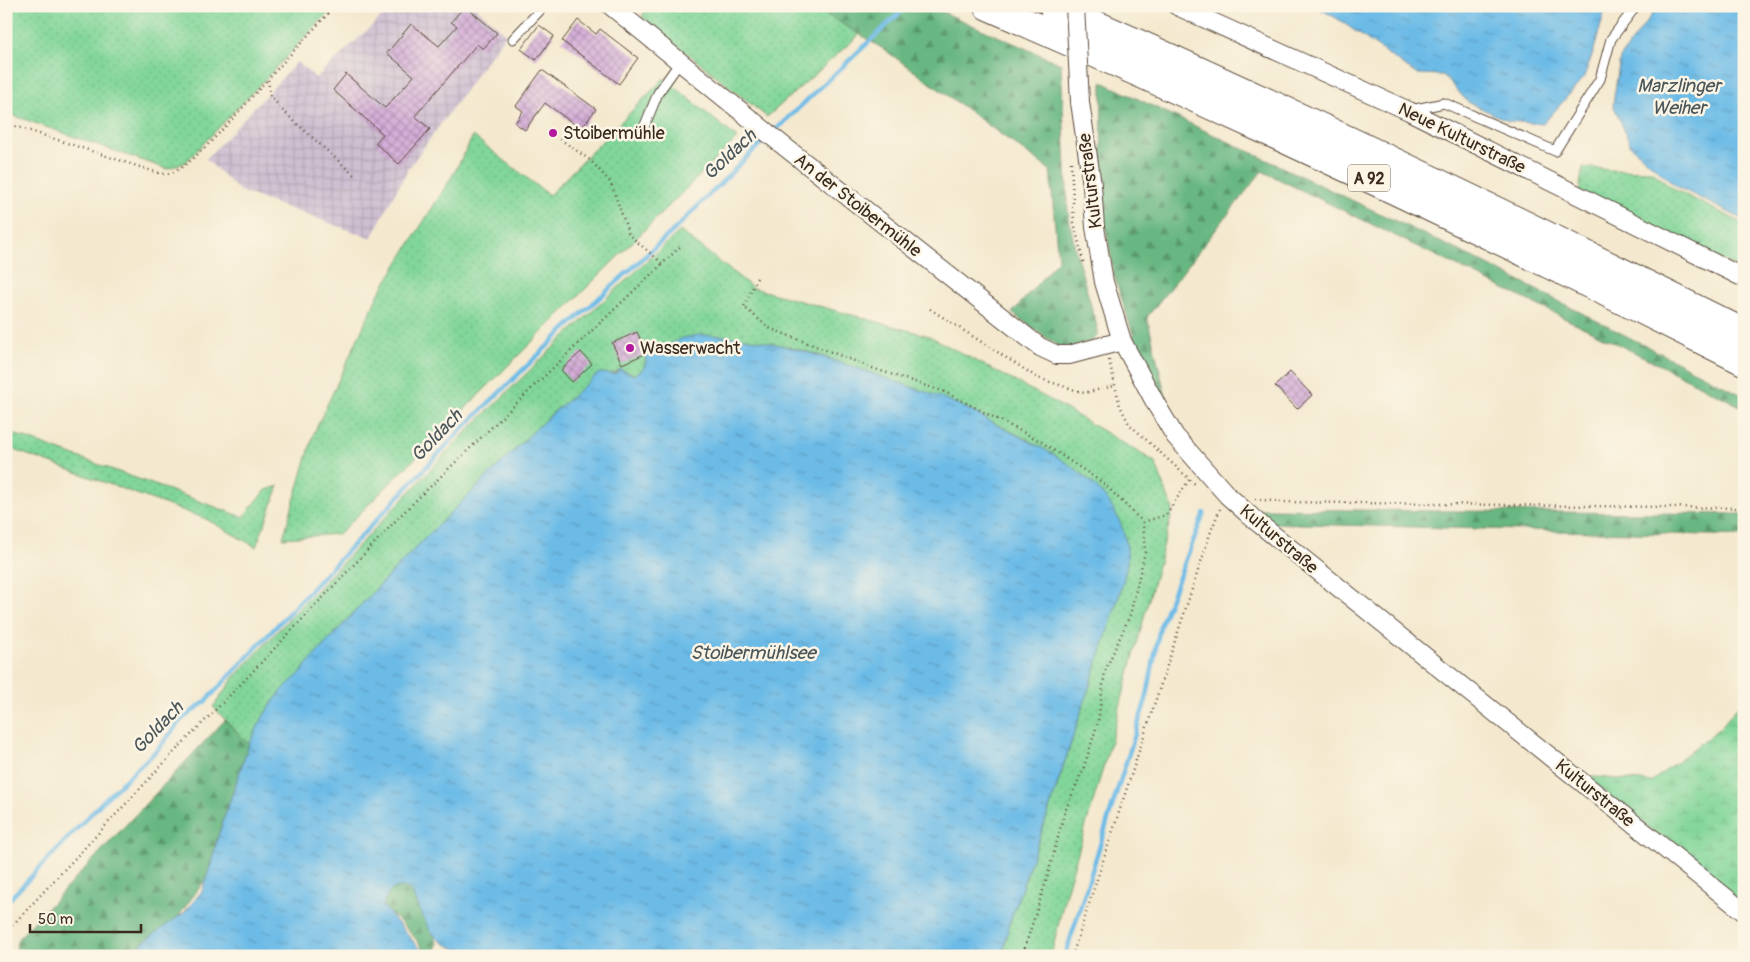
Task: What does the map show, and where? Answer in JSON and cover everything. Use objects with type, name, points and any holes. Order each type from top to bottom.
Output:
[{"type":"highway","name":"A 92","points":[[988,6],[1328,159],[1546,263],[1744,361]]},
{"type":"highway","name":"A 92","points":[[1053,6],[1349,141],[1565,244],[1744,333]]},
{"type":"street","name":"An der Stoibermühle","points":[[612,6],[757,124],[1040,347],[1063,356],[1114,344]]},
{"type":"street","name":"Kulturstraße","points":[[1076,6],[1080,102],[1092,186],[1095,227],[1114,344],[1176,436],[1227,496],[1257,522],[1744,912]]},
{"type":"street","name":"Neue Kulturstraße","points":[[1177,6],[1409,110],[1744,278]]},
{"type":"lane","points":[[513,39],[544,6]]},
{"type":"lane","points":[[1409,110],[1444,103],[1555,151],[1600,80],[1611,39],[1636,6]]},
{"type":"lane","points":[[643,130],[658,93],[680,62]]},
{"type":"path","points":[[6,123],[152,171],[168,174],[184,166],[205,146],[335,6]]},
{"type":"path","points":[[268,79],[270,95],[283,111],[354,174]]},
{"type":"path","points":[[560,139],[590,160],[611,183],[629,235],[663,264]]},
{"type":"path","points":[[6,932],[178,748],[240,686],[403,513],[682,245]]},
{"type":"path","points":[[756,278],[744,307],[769,328],[875,369],[945,392],[1040,441],[1103,482],[1143,522],[1146,552],[1130,615],[1105,671],[1098,722],[1084,767],[1065,811],[1047,878],[1022,956]]},
{"type":"path","points":[[930,309],[1038,378],[1084,393],[1116,386]]},
{"type":"path","points":[[1114,344],[1116,386],[1120,406],[1129,424],[1202,491]]},
{"type":"path","points":[[1143,522],[1166,515],[1189,480]]},
{"type":"path","points":[[1072,956],[1211,531],[1227,496],[1281,502],[1744,508]]},
{"type":"shaded area","points":[[393,6],[474,6],[506,34],[408,169],[371,238],[240,191],[206,159],[297,62],[316,78]]},
{"type":"green space","points":[[6,6],[335,6],[186,162],[167,169],[6,113]]},
{"type":"green space","points":[[647,6],[813,6],[860,34],[767,117],[642,17]]},
{"type":"green space","points":[[813,6],[929,6],[1061,64],[1068,212],[1075,249],[1098,330],[1098,335],[1092,341],[1062,349],[1012,313],[1058,260],[1050,170],[885,50]]},
{"type":"green space","points":[[664,78],[737,138],[339,534],[283,538],[314,433],[379,293],[454,173],[473,136],[549,195]]},
{"type":"green space","points":[[1102,82],[1474,258],[1744,396],[1744,408],[1642,356],[1262,171],[1147,317],[1168,406],[1137,347],[1114,275],[1105,223],[1101,184]]},
{"type":"green space","points":[[1583,167],[1652,171],[1674,189],[1744,224],[1744,271],[1579,191]]},
{"type":"green space","points":[[680,231],[753,288],[929,336],[1054,402],[1155,462],[1173,510],[1107,755],[1065,896],[1051,956],[1002,956],[1010,922],[1119,596],[1127,563],[1127,552],[1126,542],[1118,518],[1105,497],[1092,483],[1056,456],[1028,440],[951,402],[819,355],[786,346],[727,336],[645,356],[646,362],[643,369],[634,375],[620,369],[557,409],[431,532],[372,593],[306,665],[297,678],[277,697],[265,713],[249,744],[213,707],[235,676],[467,431],[562,339]]},
{"type":"green space","points":[[6,431],[243,517],[266,490],[279,486],[256,547],[206,519],[6,447]]},
{"type":"green space","points":[[1261,509],[1744,514],[1744,536],[1264,523]]},
{"type":"green space","points":[[1744,699],[1744,905],[1585,776],[1651,782],[1721,727]]},
{"type":"green space","points":[[225,720],[249,744],[218,836],[206,879],[177,918],[143,942],[139,949],[139,956],[20,956],[16,948],[18,939]]},
{"type":"green space","points":[[398,886],[407,887],[411,891],[435,936],[437,943],[435,950],[426,956],[415,938],[385,908],[383,903],[388,892]]},
{"type":"water","points":[[1315,6],[1624,6],[1604,14],[1593,53],[1583,79],[1543,124],[1508,121],[1468,102],[1443,75],[1416,74],[1338,19]]},
{"type":"water","name":"Marzlinger Weiher","points":[[1658,6],[1744,6],[1744,220],[1676,186],[1631,146],[1613,104],[1620,58]]},
{"type":"water","name":"Stoibermühlsee","points":[[698,335],[741,338],[784,346],[930,393],[956,404],[1056,456],[1094,485],[1114,510],[1122,527],[1127,545],[1127,563],[1124,580],[1049,810],[1010,922],[1002,956],[485,956],[456,949],[437,938],[429,928],[411,891],[401,887],[388,893],[384,907],[426,956],[139,956],[139,949],[143,942],[185,912],[202,891],[218,836],[249,744],[264,715],[288,684],[302,672],[306,665],[372,593],[431,532],[544,421],[599,373],[615,374],[620,369],[634,375],[643,369],[646,362],[645,356],[683,338]]},
{"type":"building","points":[[465,6],[497,33],[483,49],[477,44],[415,116],[430,129],[399,164],[375,143],[383,134],[333,90],[346,74],[385,108],[414,76],[387,53],[411,24],[439,46],[457,26],[451,22]]},
{"type":"building","points":[[578,20],[596,34],[600,29],[638,58],[619,84],[562,41]]},
{"type":"building","points":[[539,25],[554,36],[536,60],[521,49]]},
{"type":"building","points":[[542,70],[596,109],[581,129],[545,103],[525,130],[515,123],[523,111],[516,106]]},
{"type":"building","name":"Wasserwacht","points":[[637,332],[647,353],[622,364],[612,343]]},
{"type":"building","points":[[581,352],[592,364],[572,382],[561,370]]},
{"type":"building","points":[[1290,372],[1312,395],[1297,409],[1275,386]]},
{"type":"waterway","name":"Goldach","points":[[773,132],[907,6]]},
{"type":"waterway","name":"Goldach","points":[[6,903],[106,798],[158,749],[181,720],[206,701],[462,429],[564,330],[676,228],[767,137]]},
{"type":"waterway","points":[[1065,956],[1147,696],[1160,626],[1204,513]]},
{"type":"place","name":"Stoibermühle","points":[[553,133]]},
{"type":"place","name":"Wasserwacht","points":[[630,348]]}]
